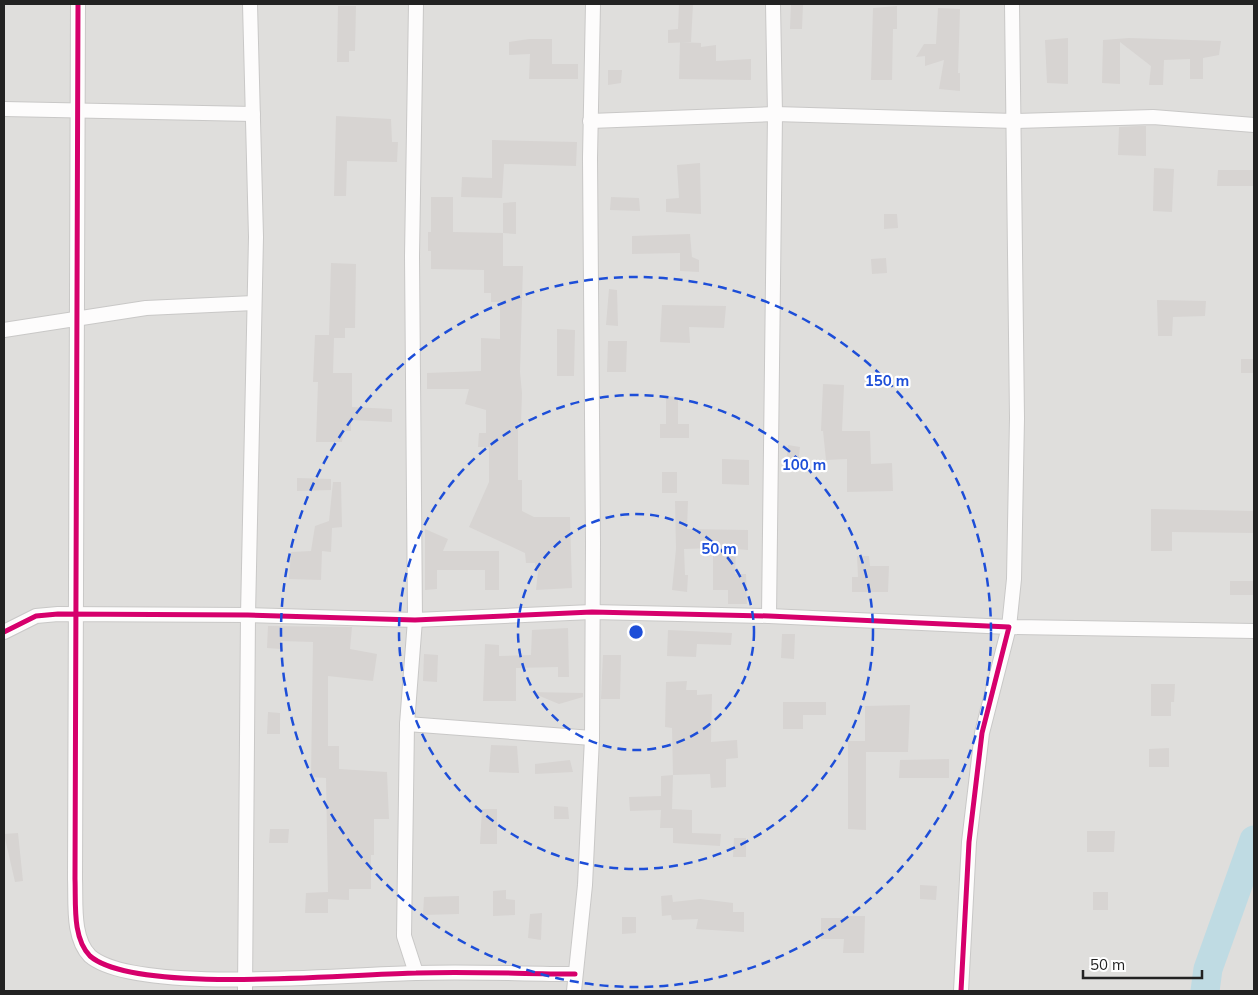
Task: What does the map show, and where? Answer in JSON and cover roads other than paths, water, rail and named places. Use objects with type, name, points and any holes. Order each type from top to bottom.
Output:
[{"type":"street","points":[[78,4],[76,110],[78,320],[75,879],[79,937],[90,956],[105,965],[137,976],[245,987],[416,973],[575,974]]},
{"type":"street","points":[[245,987],[248,615],[254,303],[254,114],[250,4]]},
{"type":"street","points":[[416,4],[412,256],[415,620],[407,724],[404,936],[416,973]]},
{"type":"street","points":[[574,991],[585,885],[592,738],[590,120],[593,4]]},
{"type":"street","points":[[769,616],[774,114],[772,4]]},
{"type":"street","points":[[961,991],[969,842],[982,733],[1009,627],[1014,579],[1017,418],[1012,4]]},
{"type":"street","points":[[4,109],[254,114]]},
{"type":"street","points":[[590,120],[774,114],[1014,121],[1153,117],[1254,125]]},
{"type":"street","points":[[4,330],[146,308],[254,303]]},
{"type":"street","points":[[4,632],[36,616],[75,614],[248,615],[415,620],[592,612],[769,616],[1009,627],[1254,631]]},
{"type":"street","points":[[407,724],[592,738]]},
{"type":"waterway","points":[[1205,991],[1208,969],[1254,840]]}]
